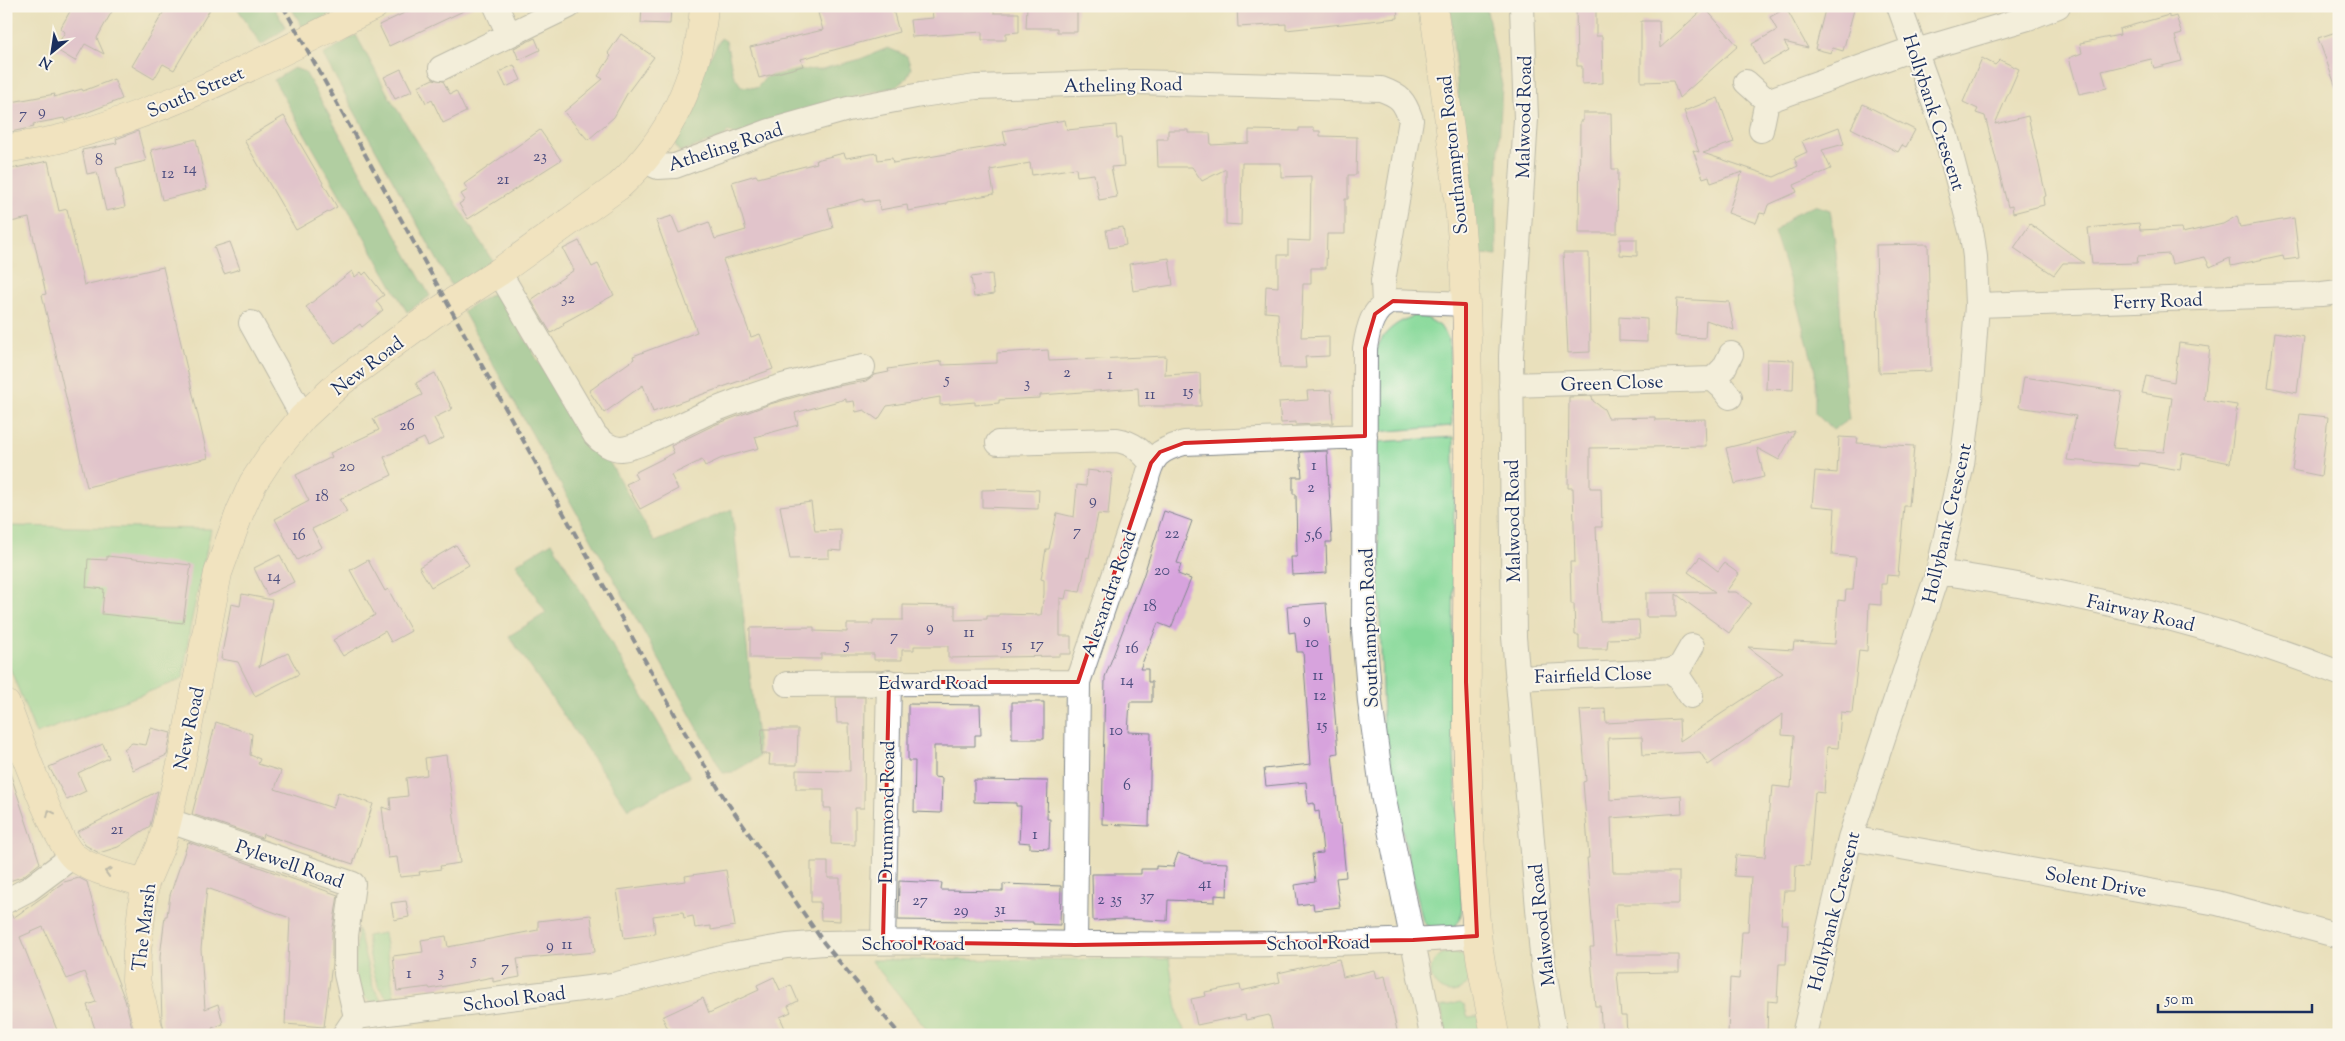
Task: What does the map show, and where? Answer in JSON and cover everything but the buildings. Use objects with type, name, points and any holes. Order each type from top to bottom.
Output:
[{"type":"street","name":"South Street","points":[[6,149],[62,139],[141,114],[189,96],[260,64],[374,6]]},
{"type":"street","points":[[496,6],[509,34]]},
{"type":"street","points":[[441,68],[569,6]]},
{"type":"street","name":"New Road","points":[[167,820],[194,709],[218,573],[240,512],[253,483],[276,450],[303,417],[341,382],[434,314],[499,272],[619,186],[644,161],[677,112],[688,87],[696,62],[704,6]]},
{"type":"street","name":"Southampton Road","points":[[1433,6],[1458,191],[1466,304],[1468,438],[1466,682],[1469,802],[1477,936],[1495,1035]]},
{"type":"street","name":"Malwood Road","points":[[1522,6],[1526,119],[1512,330],[1512,561],[1517,678],[1543,965],[1555,1035]]},
{"type":"street","name":"Hollybank Crescent","points":[[1804,1035],[1850,838],[1938,572],[1962,464],[1970,400],[1977,305],[1976,257],[1969,222],[1946,136],[1899,6]]},
{"type":"street","points":[[1767,102],[1916,49],[2028,18],[2058,6]]},
{"type":"street","name":"Atheling Road","points":[[644,161],[658,167],[675,166],[770,131],[848,109],[921,95],[976,88],[1140,82],[1380,89],[1396,94],[1406,105],[1411,120],[1383,281],[1384,304]]},
{"type":"street","points":[[1746,82],[1767,102]]},
{"type":"street","points":[[1762,130],[1767,102]]},
{"type":"street","points":[[499,272],[595,435],[602,442],[618,449],[629,448],[737,401],[831,373],[863,366]]},
{"type":"street","name":"Ferry Road","points":[[1977,305],[2339,292]]},
{"type":"street","points":[[1384,304],[1393,301],[1466,304]]},
{"type":"street","name":"Southampton Road","points":[[1384,304],[1375,314],[1368,330],[1364,364],[1364,631],[1370,702],[1383,794],[1432,1035]]},
{"type":"street","points":[[251,323],[303,417]]},
{"type":"street","points":[[1730,397],[1713,379],[1724,368],[1731,354]]},
{"type":"street","name":"Green Close","points":[[1511,385],[1713,379]]},
{"type":"street","points":[[998,443],[1117,440],[1129,442],[1141,451],[1151,463],[1160,452],[1184,443],[1365,436]]},
{"type":"street","name":"Alexandra Road","points":[[1075,945],[1078,682],[1151,463]]},
{"type":"street","name":"Fairway Road","points":[[1938,572],[2026,585],[2200,626],[2288,653],[2339,673]]},
{"type":"street","name":"Fairfield Close","points":[[1517,678],[1669,671],[1680,667],[1692,646]]},
{"type":"street","name":"Fairfield Close","points":[[1669,671],[1682,682],[1691,696]]},
{"type":"street","name":"Drummond Road","points":[[883,942],[889,682]]},
{"type":"street","name":"Edward Road","points":[[787,684],[1078,682]]},
{"type":"street","points":[[6,704],[47,807],[62,839],[73,856],[94,868],[145,883]]},
{"type":"street","name":"The Marsh","points":[[150,1035],[136,980],[137,951],[145,883],[162,843],[167,820]]},
{"type":"street","name":"Pylewell Road","points":[[167,820],[353,884],[349,910],[346,974],[350,1026]]},
{"type":"street","name":"Solent Drive","points":[[1850,838],[2217,903],[2339,936]]},
{"type":"street","points":[[6,901],[29,889],[73,856]]},
{"type":"street","name":"School Road","points":[[350,1026],[614,985],[709,961],[787,946],[883,942],[1075,945],[1412,940],[1477,936]]},
{"type":"highlighted area","points":[[1393,301],[1466,304],[1466,682],[1477,936],[1413,940],[1075,945],[883,942],[889,682],[1078,682],[1151,463],[1160,452],[1184,443],[1365,436],[1365,348],[1375,314]]},
{"type":"green space","points":[[236,6],[273,6],[286,28],[261,45]]},
{"type":"green space","points":[[290,6],[341,6],[342,8],[304,29]]},
{"type":"green space","points":[[1450,6],[1486,6],[1502,85],[1496,208],[1497,255],[1480,254],[1469,214]]},
{"type":"green space","points":[[356,35],[390,98],[495,265],[453,288],[323,55]]},
{"type":"green space","points":[[721,38],[726,41],[733,74],[741,86],[757,88],[766,77],[798,70],[822,69],[860,59],[888,48],[907,56],[911,68],[907,78],[897,86],[838,101],[735,136],[728,131],[724,137],[679,152],[674,142],[706,64]]},
{"type":"green space","points":[[294,68],[305,72],[430,296],[407,312],[274,80]]},
{"type":"green space","points":[[1815,205],[1830,210],[1837,262],[1849,419],[1833,430],[1815,413],[1815,371],[1795,297],[1774,232],[1796,213]]},
{"type":"green space","points":[[497,291],[586,443],[602,449],[655,542],[732,509],[759,757],[733,772],[723,773],[463,311]]},
{"type":"green space","points":[[1414,316],[1427,318],[1440,326],[1449,340],[1452,426],[1376,432],[1376,352],[1378,345],[1390,329],[1401,321]]},
{"type":"green space","points":[[1454,437],[1453,733],[1462,906],[1460,920],[1454,927],[1430,928],[1423,922],[1389,771],[1383,729],[1376,442]]},
{"type":"green space","points":[[6,526],[211,529],[190,627],[183,679],[36,734],[6,658]]},
{"type":"green space","points":[[552,542],[690,777],[628,809],[509,636],[546,613],[516,564]]},
{"type":"green space","points":[[358,929],[373,987],[388,1007],[374,1003],[364,997],[359,988],[355,967]]},
{"type":"green space","points":[[384,933],[395,1002],[382,991],[377,983],[367,936]]},
{"type":"green space","points":[[1451,952],[1462,955],[1468,961],[1471,972],[1468,983],[1462,989],[1451,992],[1440,989],[1434,983],[1431,972],[1434,961],[1440,955]]},
{"type":"green space","points":[[1169,959],[1179,1020],[1187,1035],[931,1035],[871,960]]},
{"type":"green space","points":[[1460,1002],[1464,1005],[1468,1017],[1478,1016],[1482,1035],[1446,1035],[1441,1007]]},
{"type":"railway","points":[[283,6],[684,731],[723,796],[824,943],[900,1035]]}]
